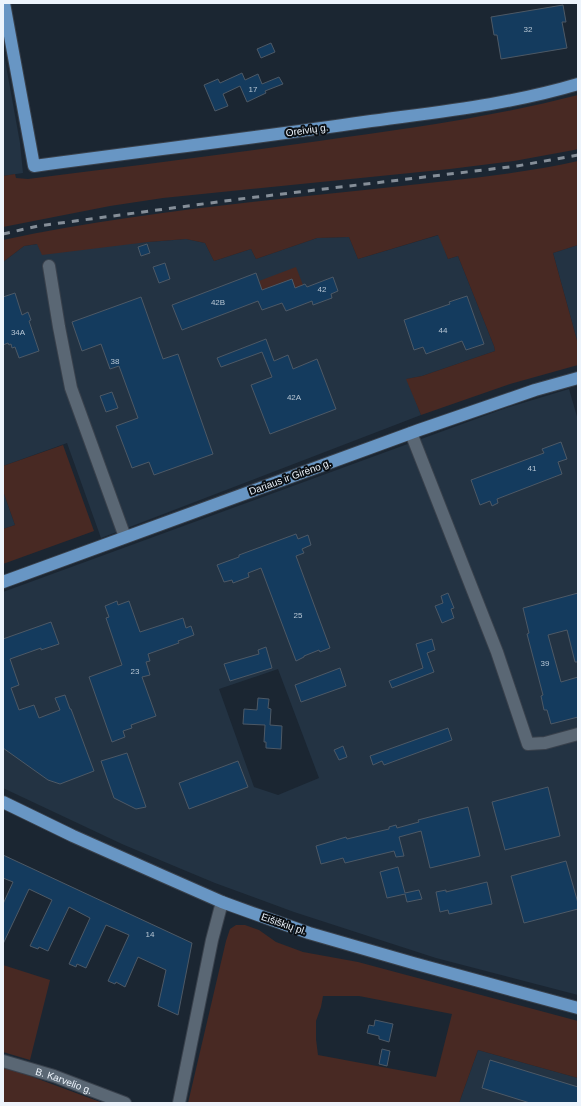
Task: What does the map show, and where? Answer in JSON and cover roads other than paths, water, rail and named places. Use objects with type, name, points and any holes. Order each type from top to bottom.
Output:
[{"type":"main road","name":"Oreivių g.","points":[[4,3],[34,166],[448,111],[498,103],[578,84]]},
{"type":"main road","name":"Dariaus ir Girėno g.","points":[[3,582],[411,433],[535,390],[578,378]]},
{"type":"main road","name":"Eišiškių pl.","points":[[3,802],[73,836],[222,902],[258,916],[309,933],[578,1008]]},
{"type":"street","points":[[49,266],[71,388],[125,537]]},
{"type":"street","points":[[411,433],[497,652],[528,744],[545,742],[578,734]]},
{"type":"street","points":[[179,1103],[212,940],[222,902]]},
{"type":"street","name":"B. Karvelio g.","points":[[3,1061],[54,1076],[124,1103]]},
{"type":"railway","points":[[3,234],[38,226],[240,199],[517,166],[578,155]]}]
